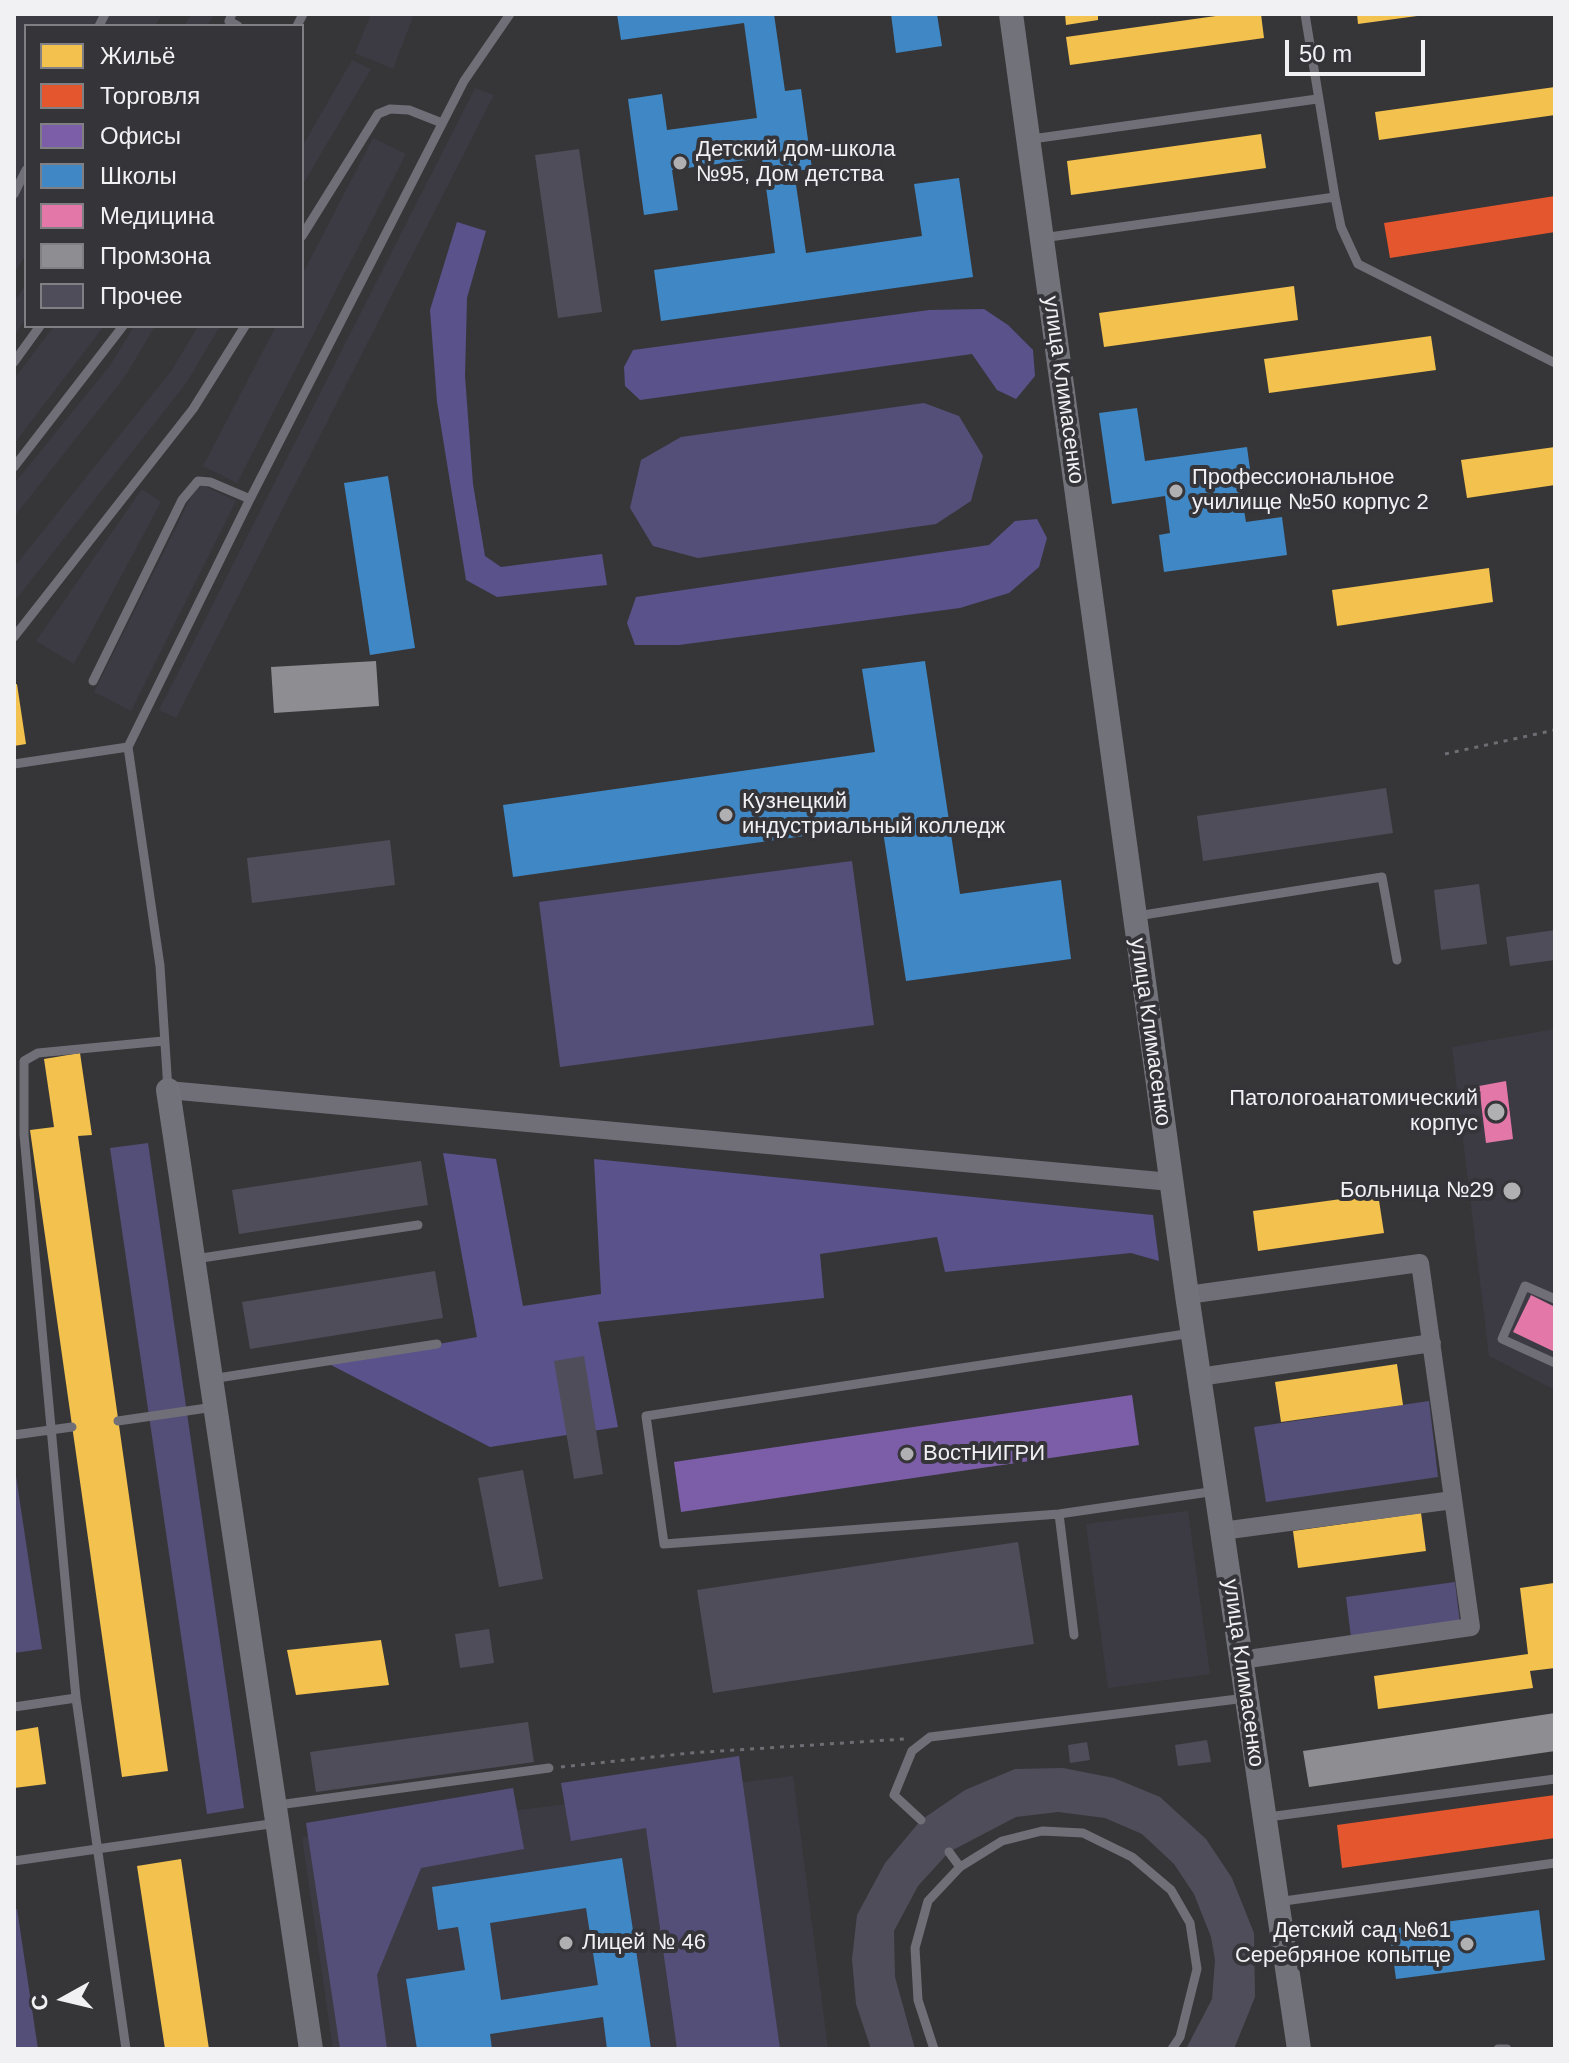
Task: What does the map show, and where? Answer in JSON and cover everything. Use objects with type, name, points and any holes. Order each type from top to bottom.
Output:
[{"type":"street","name":"улица Климасенко","points":[[1011,14],[1192,1333],[1299,2049]]},
{"type":"street","points":[[311,2049],[168,1090],[1171,1182]]},
{"type":"street","points":[[1187,1295],[1420,1263],[1432,1343],[1471,1627],[1241,1660]]},
{"type":"street","points":[[1199,1377],[1432,1343]]},
{"type":"street","points":[[1222,1531],[1453,1500]]},
{"type":"lane","points":[[168,1090],[160,966],[128,747],[250,499],[442,123],[464,81],[510,14]]},
{"type":"lane","points":[[1305,14],[1341,227],[1358,264],[1555,363]]},
{"type":"lane","points":[[1027,140],[1317,99]]},
{"type":"lane","points":[[304,233],[378,114],[390,109],[409,110],[442,123]]},
{"type":"lane","points":[[14,194],[24,174]]},
{"type":"lane","points":[[1042,238],[1335,197]]},
{"type":"lane","points":[[14,362],[39,328]]},
{"type":"lane","points":[[14,467],[121,328]]},
{"type":"lane","points":[[14,637],[193,409],[244,328]]},
{"type":"lane","points":[[93,681],[182,500],[198,481],[210,482],[250,499]]},
{"type":"lane","points":[[14,764],[128,747]]},
{"type":"lane","points":[[1134,916],[1382,877],[1397,960]]},
{"type":"lane","points":[[126,2049],[76,1698],[24,1135],[24,1061],[38,1053],[163,1041]]},
{"type":"lane","points":[[195,1259],[418,1225]]},
{"type":"lane","points":[[1555,1299],[1525,1286],[1502,1339],[1555,1363]]},
{"type":"lane","points":[[1192,1333],[646,1416],[664,1544],[1059,1514],[1216,1491]]},
{"type":"lane","points":[[210,1379],[437,1344]]},
{"type":"lane","points":[[118,1421],[214,1406]]},
{"type":"lane","points":[[14,1435],[72,1427]]},
{"type":"lane","points":[[1059,1514],[1074,1635]]},
{"type":"lane","points":[[921,1820],[894,1795],[912,1751],[930,1737],[1247,1697]]},
{"type":"lane","points":[[14,1707],[76,1698]]},
{"type":"lane","points":[[14,1861],[98,1850],[276,1815],[549,1768]]},
{"type":"lane","points":[[1264,1818],[1555,1779]]},
{"type":"lane","points":[[934,2049],[918,2000],[915,1948],[928,1901],[960,1867],[1002,1841],[1042,1831],[1083,1833],[1132,1857],[1171,1890],[1190,1923],[1197,1969],[1180,2037],[1172,2049]]},
{"type":"lane","points":[[949,1852],[960,1867]]},
{"type":"lane","points":[[1277,1902],[1555,1863]]},
{"type":"lane","points":[[1180,2037],[1192,2039]]},
{"type":"lane","points":[[1498,2049],[1507,2049]]},
{"type":"path","points":[[1445,754],[1555,730]]},
{"type":"path","points":[[549,1768],[690,1753],[930,1737]]},
{"type":"shaded area","points":[[14,14],[162,14],[156,24],[24,24],[24,258],[14,273]]},
{"type":"shaded area","points":[[191,14],[215,14],[208,24],[185,24]]},
{"type":"shaded area","points":[[371,14],[414,14],[393,69],[355,53]]},
{"type":"shaded area","points":[[352,60],[371,69],[304,183],[304,144]]},
{"type":"shaded area","points":[[475,88],[494,95],[176,718],[159,710]]},
{"type":"shaded area","points":[[373,138],[406,154],[237,483],[203,466],[275,328],[304,328],[304,271]]},
{"type":"shaded area","points":[[457,222],[486,231],[467,298],[465,376],[473,484],[485,556],[501,567],[602,554],[607,585],[497,597],[466,580],[437,402],[430,310]]},
{"type":"shaded area","points":[[24,287],[24,321],[14,336],[14,302]]},
{"type":"shaded area","points":[[984,309],[1008,325],[1033,350],[1035,376],[1016,399],[997,390],[972,354],[640,400],[625,386],[624,367],[633,350],[929,310]]},
{"type":"shaded area","points":[[52,328],[102,328],[14,444],[14,379]]},
{"type":"shaded area","points":[[133,328],[154,328],[126,375],[14,517],[14,484],[111,364]]},
{"type":"shaded area","points":[[197,328],[219,328],[187,382],[14,602],[14,567],[172,370]]},
{"type":"shaded area","points":[[924,403],[959,416],[983,456],[971,501],[936,524],[698,558],[653,546],[630,508],[641,460],[681,437]]},
{"type":"shaded area","points":[[198,483],[236,501],[131,711],[94,692]]},
{"type":"shaded area","points":[[142,489],[161,502],[74,664],[36,641]]},
{"type":"shaded area","points":[[1037,519],[1047,538],[1039,567],[1009,593],[960,608],[679,645],[635,645],[627,623],[636,597],[989,545],[1015,521]]},
{"type":"shaded area","points":[[852,861],[874,1025],[560,1067],[539,902]]},
{"type":"shaded area","name":"Больница №29","points":[[1555,1029],[1555,1390],[1489,1356],[1452,1047]]},
{"type":"shaded area","points":[[148,1143],[244,1808],[207,1814],[110,1148]]},
{"type":"shaded area","points":[[443,1153],[496,1159],[523,1306],[601,1294],[594,1159],[1153,1215],[1159,1261],[1131,1253],[945,1272],[937,1237],[820,1254],[824,1298],[598,1322],[618,1427],[490,1447],[329,1364],[477,1337]]},
{"type":"shaded area","points":[[1429,1401],[1438,1477],[1266,1502],[1254,1427]]},
{"type":"shaded area","points":[[14,1463],[42,1649],[14,1653]]},
{"type":"shaded area","points":[[1188,1511],[1210,1674],[1108,1688],[1086,1524]]},
{"type":"shaded area","points":[[1455,1582],[1460,1623],[1351,1637],[1346,1597]]},
{"type":"shaded area","points":[[739,1756],[780,2049],[677,2049],[646,1828],[571,1841],[561,1783]]},
{"type":"shaded area","name":"Лицей № 46","points":[[793,1776],[828,2049],[333,2049],[302,1837]]},
{"type":"shaded area","points":[[513,1788],[524,1849],[421,1868],[377,1975],[387,2049],[340,2049],[306,1823]]},
{"type":"shaded area","points":[[17,1909],[38,2049],[14,2049],[14,1910]]},
{"type":"building: Жильё","points":[[1065,14],[1098,14],[1098,20],[1066,25]]},
{"type":"building: Жильё","points":[[1230,14],[1261,14],[1264,38],[1070,65],[1066,37]]},
{"type":"building: Жильё","points":[[1357,14],[1417,14],[1417,16],[1358,24]]},
{"type":"building: Жильё","points":[[1555,87],[1555,115],[1379,140],[1375,112]]},
{"type":"building: Жильё","points":[[1261,134],[1266,168],[1071,195],[1067,161]]},
{"type":"building: Жильё","points":[[1294,286],[1298,320],[1104,347],[1099,313]]},
{"type":"building: Жильё","points":[[1431,336],[1436,370],[1269,393],[1264,359]]},
{"type":"building: Жильё","points":[[1555,447],[1555,485],[1467,498],[1461,460]]},
{"type":"building: Жильё","points":[[1489,568],[1493,602],[1337,626],[1332,590]]},
{"type":"building: Жильё","points":[[17,684],[26,744],[14,746],[14,685]]},
{"type":"building: Жильё","points":[[80,1053],[92,1135],[78,1136],[168,1771],[122,1777],[30,1130],[54,1127],[44,1059]]},
{"type":"building: Жильё","points":[[1378,1194],[1384,1233],[1258,1251],[1253,1211]]},
{"type":"building: Жильё","points":[[1397,1364],[1403,1405],[1281,1422],[1275,1382]]},
{"type":"building: Жильё","points":[[1421,1513],[1426,1551],[1298,1568],[1293,1531]]},
{"type":"building: Жильё","points":[[1554,1583],[1555,1668],[1530,1671],[1533,1688],[1378,1709],[1374,1676],[1528,1654],[1520,1588]]},
{"type":"building: Жильё","points":[[381,1640],[389,1685],[296,1695],[287,1650]]},
{"type":"building: Жильё","points":[[38,1727],[46,1784],[14,1788],[14,1731]]},
{"type":"building: Жильё","points":[[181,1859],[209,2049],[165,2049],[137,1866]]},
{"type":"building: Торговля","points":[[1555,196],[1555,232],[1390,258],[1384,223]]},
{"type":"building: Торговля","points":[[1555,1795],[1555,1838],[1342,1868],[1337,1825]]},
{"type":"building: Офисы","name":"ВостНИГРИ","points":[[1132,1395],[1139,1445],[681,1512],[674,1462]]},
{"type":"building: Школы","name":"Детский дом-школа №95, Дом детства","points":[[617,14],[774,14],[785,91],[801,89],[812,169],[794,171],[806,253],[922,236],[914,184],[959,178],[973,277],[661,321],[654,270],[775,253],[762,158],[672,170],[678,210],[644,215],[628,99],[662,94],[667,130],[757,118],[744,23],[621,40]]},
{"type":"building: Школы","points":[[891,14],[937,14],[942,46],[896,53]]},
{"type":"building: Школы","name":"Профессиональное училище №50 корпус 2","points":[[1137,408],[1145,461],[1247,447],[1252,484],[1240,486],[1246,522],[1282,517],[1287,555],[1164,572],[1159,535],[1170,533],[1165,496],[1112,504],[1099,413]]},
{"type":"building: Школы","points":[[388,476],[415,648],[370,655],[344,483]]},
{"type":"building: Школы","name":"Кузнецкий индустриальный колледж","points":[[925,661],[960,894],[1061,880],[1071,959],[906,981],[882,825],[513,877],[503,805],[875,752],[862,669]]},
{"type":"building: Школы","points":[[622,1858],[651,2049],[607,2049],[603,2017],[490,2034],[492,2049],[417,2049],[406,1979],[465,1970],[458,1927],[438,1930],[432,1887]],"holes":[[[586,1908],[598,1985],[501,2000],[490,1923]]]},
{"type":"building: Школы","name":"Детский сад №61 Серебряное копытце","points":[[1539,1910],[1545,1960],[1396,1979],[1389,1929]]},
{"type":"building: Медицина","name":"Патологоанатомический корпус","points":[[1506,1081],[1513,1139],[1486,1143],[1479,1086]]},
{"type":"building: Медицина","points":[[1531,1295],[1555,1307],[1555,1352],[1513,1332]]},
{"type":"building: Промзона","points":[[376,661],[379,706],[274,713],[271,667]]},
{"type":"building: Промзона","points":[[1555,1713],[1555,1751],[1309,1787],[1303,1751]]},
{"type":"building: Прочее","points":[[579,149],[602,312],[558,318],[535,155]]},
{"type":"building: Прочее","points":[[1386,788],[1393,833],[1203,861],[1197,816]]},
{"type":"building: Прочее","points":[[390,840],[395,885],[252,903],[247,858]]},
{"type":"building: Прочее","points":[[1479,884],[1487,944],[1441,950],[1434,890]]},
{"type":"building: Прочее","points":[[1555,930],[1555,960],[1510,966],[1506,937]]},
{"type":"building: Прочее","points":[[421,1161],[428,1205],[239,1234],[232,1190]]},
{"type":"building: Прочее","points":[[435,1271],[443,1318],[250,1349],[242,1302]]},
{"type":"building: Прочее","points":[[584,1356],[603,1474],[574,1479],[554,1361]]},
{"type":"building: Прочее","points":[[523,1470],[543,1579],[499,1587],[478,1478]]},
{"type":"building: Прочее","points":[[1018,1542],[1034,1644],[713,1693],[697,1590]]},
{"type":"building: Прочее","points":[[489,1629],[494,1663],[460,1668],[455,1634]]},
{"type":"building: Прочее","points":[[528,1722],[534,1762],[316,1792],[310,1752]]},
{"type":"building: Прочее","points":[[1207,1740],[1211,1762],[1178,1766],[1175,1745]]},
{"type":"building: Прочее","points":[[1087,1742],[1090,1760],[1070,1763],[1068,1745]]},
{"type":"building: Прочее","points":[[1063,1768],[1114,1778],[1160,1797],[1206,1839],[1232,1878],[1254,1933],[1255,1997],[1234,2049],[1186,2049],[1212,1999],[1215,1960],[1211,1937],[1194,1894],[1174,1864],[1142,1834],[1105,1818],[1058,1812],[1016,1817],[949,1852],[918,1886],[894,1931],[895,1977],[915,2049],[871,2049],[856,2004],[852,1959],[857,1915],[885,1863],[921,1820],[965,1790],[1015,1769]]},
{"type":"place","name":"Детский дом-школа №95, Дом детства","points":[[680,163]]},
{"type":"place","name":"Профессиональное училище №50 корпус 2","points":[[1176,491]]},
{"type":"place","name":"Кузнецкий индустриальный колледж","points":[[726,815]]},
{"type":"place","name":"Патологоанатомический корпус","points":[[1496,1112]]},
{"type":"place","name":"Больница №29","points":[[1512,1191]]},
{"type":"place","name":"ВостНИГРИ","points":[[907,1454]]},
{"type":"place","name":"Лицей № 46","points":[[566,1943]]},
{"type":"place","name":"Детский сад №61 Серебряное копытце","points":[[1467,1944]]}]
